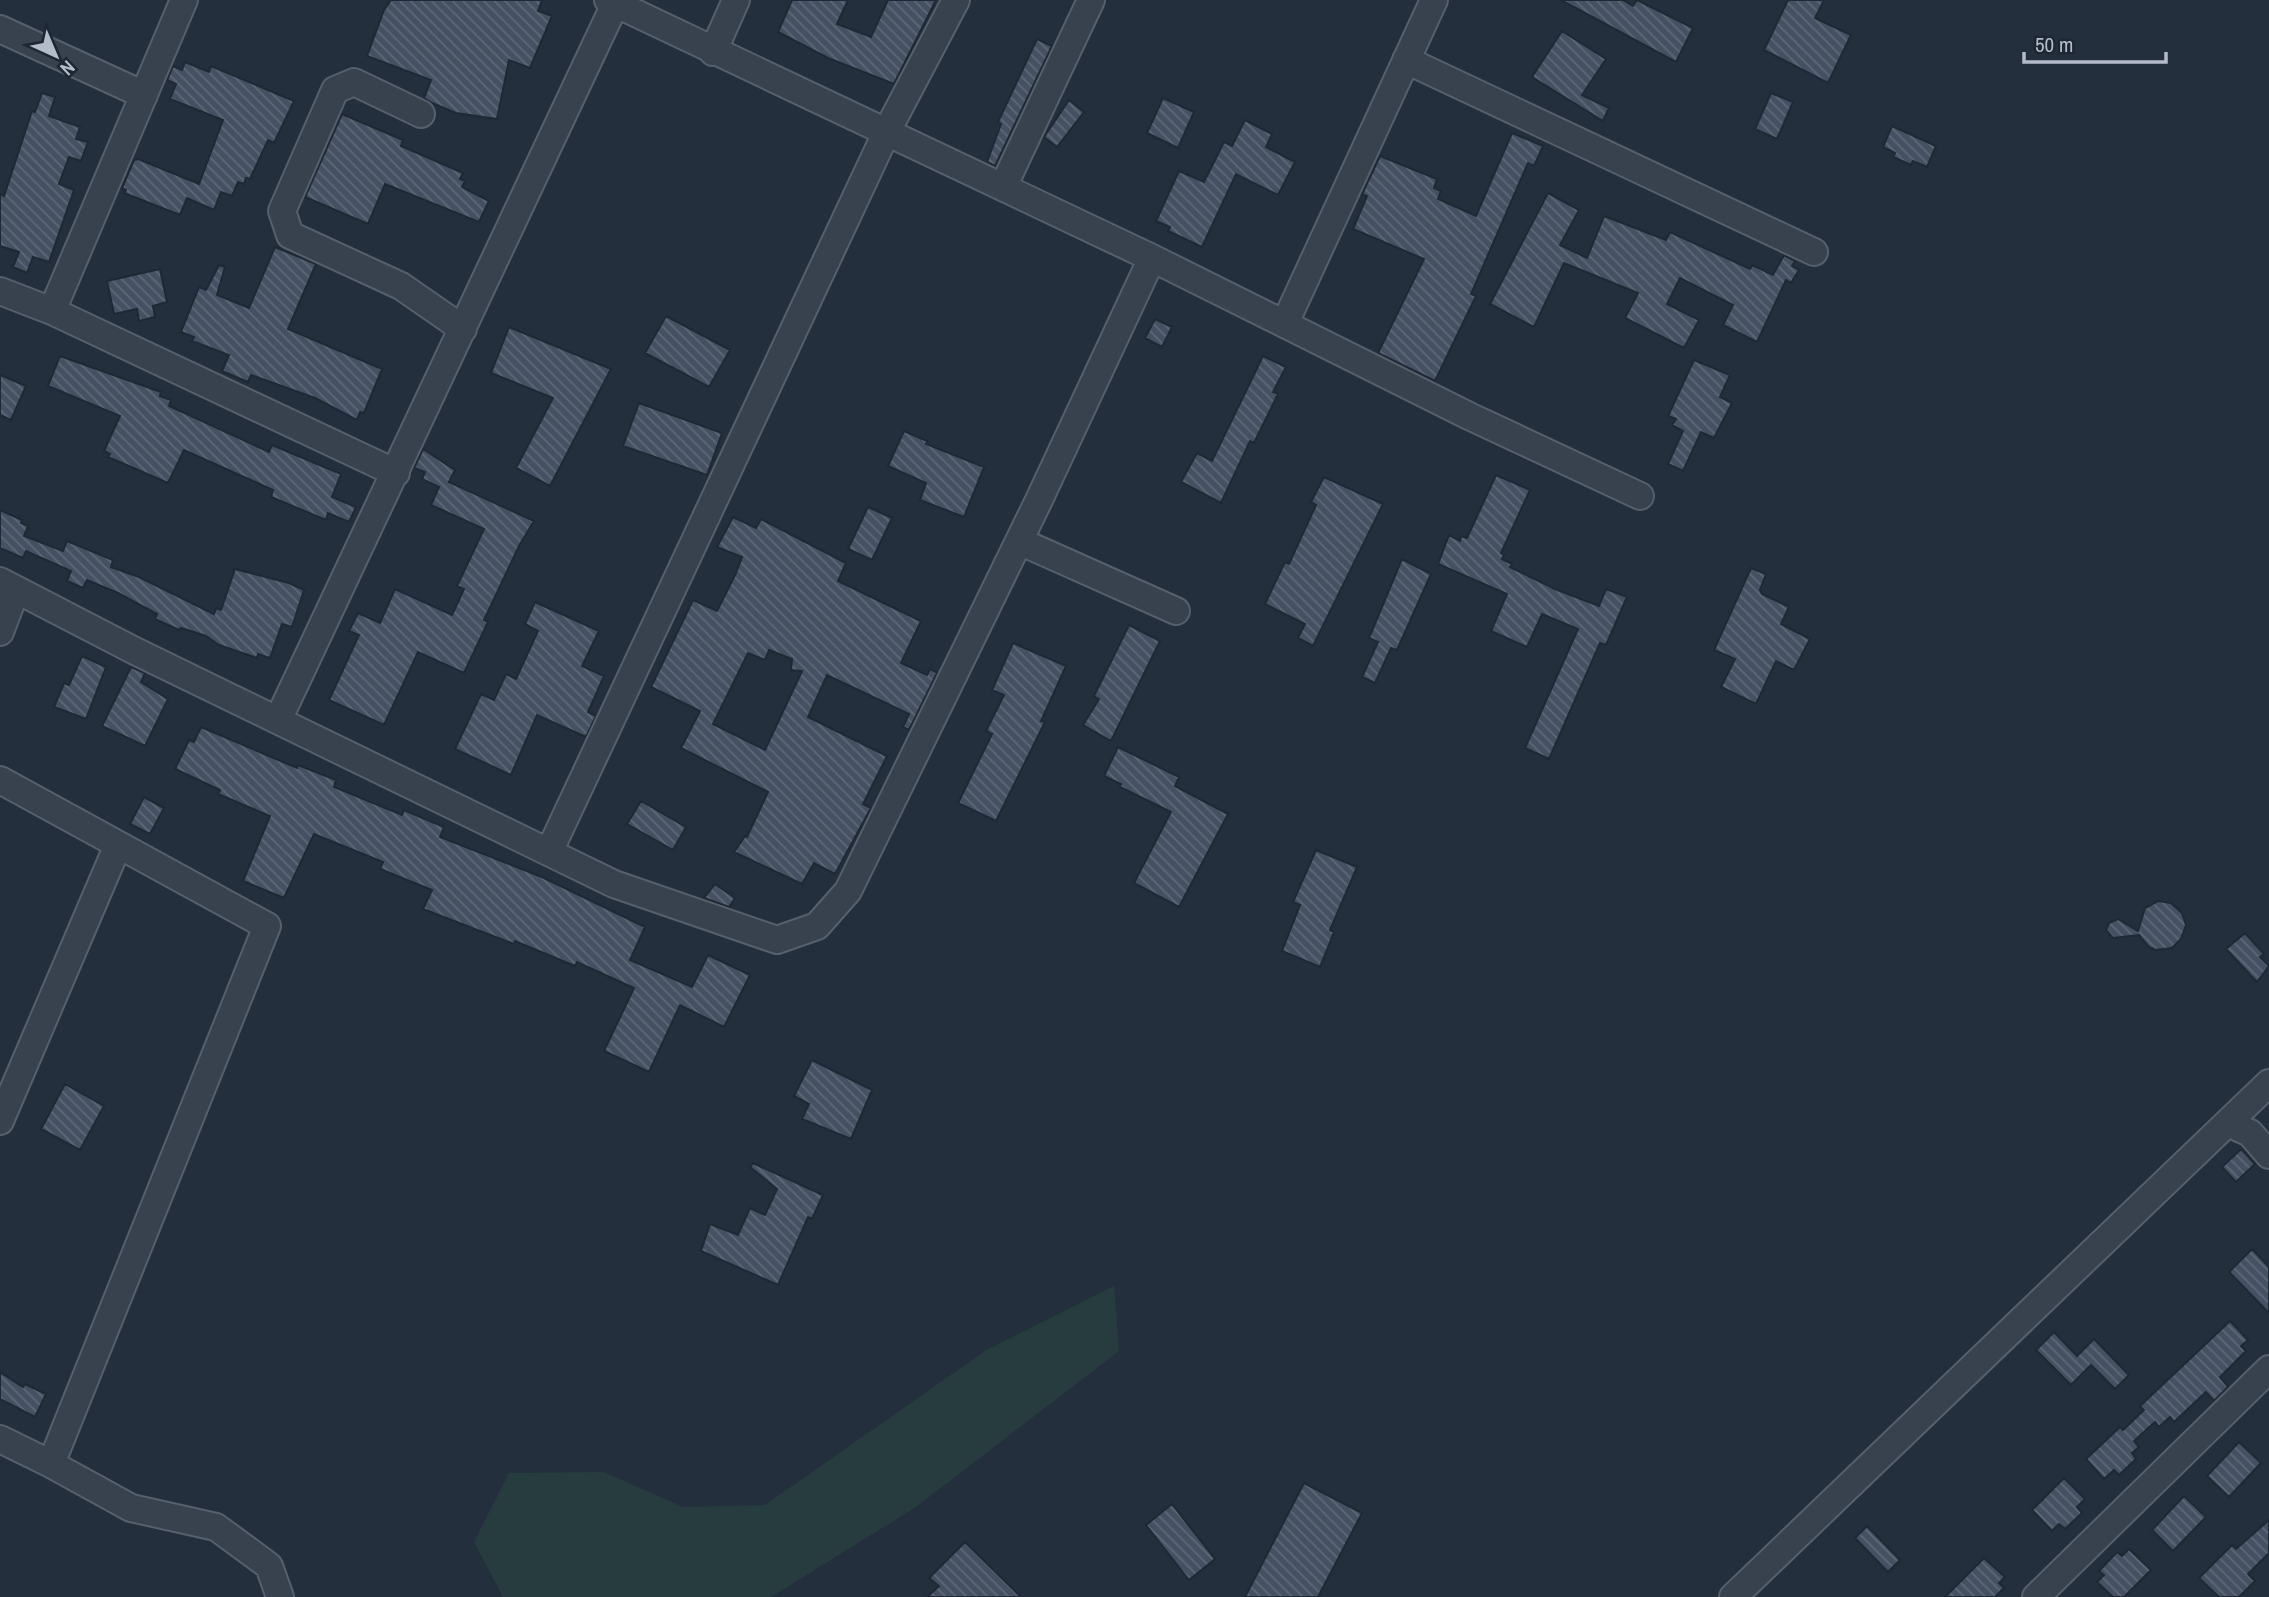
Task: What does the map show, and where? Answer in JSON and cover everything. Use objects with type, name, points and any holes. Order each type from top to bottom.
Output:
[{"type":"street","points":[[52,311],[184,0]]},
{"type":"street","points":[[713,52],[736,0]]},
{"type":"street","points":[[549,852],[887,131],[956,0]]},
{"type":"street","points":[[1003,187],[1091,0]]},
{"type":"street","points":[[1285,323],[1434,0]]},
{"type":"street","points":[[278,720],[463,329],[612,2],[1152,258],[1469,416],[1640,496]]},
{"type":"street","points":[[0,29],[144,95]]},
{"type":"street","points":[[1406,60],[1814,252]]},
{"type":"street","points":[[421,114],[355,82],[335,90],[282,211],[290,235],[401,286],[463,329]]},
{"type":"street","points":[[0,632],[8,585],[614,884],[777,940],[817,926],[848,891],[1152,258]]},
{"type":"street","points":[[0,291],[52,311],[396,473]]},
{"type":"street","points":[[1018,541],[1176,611]]},
{"type":"street","points":[[0,780],[267,926],[51,1464]]},
{"type":"street","points":[[0,1121],[118,845]]},
{"type":"street","points":[[1734,1597],[2119,1224],[2269,1083]]},
{"type":"street","points":[[2228,1123],[2250,1133],[2269,1155]]},
{"type":"street","points":[[2049,1593],[2269,1369]]},
{"type":"street","points":[[0,1439],[131,1508],[216,1527],[269,1566],[280,1597]]},
{"type":"green space","points":[[1114,1286],[1119,1351],[916,1507],[771,1597],[503,1597],[474,1542],[509,1473],[604,1472],[683,1507],[765,1505],[985,1351]]},
{"type":"building","points":[[391,0],[542,0],[538,11],[552,16],[530,68],[509,60],[497,119],[456,113],[432,103],[424,98],[431,80],[367,56],[384,10]]},
{"type":"building","points":[[792,0],[848,0],[837,24],[871,37],[888,0],[936,0],[894,84],[828,58],[778,32]]},
{"type":"building","points":[[1561,0],[1623,0],[1633,6],[1637,0],[1693,28],[1676,62]]},
{"type":"building","points":[[1788,0],[1824,0],[1815,18],[1851,35],[1828,83],[1764,50]]},
{"type":"building","points":[[1562,31],[1606,59],[1582,95],[1609,108],[1603,121],[1532,77]]},
{"type":"building","points":[[1037,39],[1052,46],[995,166],[987,162],[1001,124],[998,122]]},
{"type":"building","points":[[185,62],[209,72],[211,66],[294,101],[274,143],[268,140],[250,179],[246,178],[244,184],[238,182],[232,196],[221,192],[214,210],[187,198],[180,215],[124,193],[126,190],[122,188],[134,160],[138,159],[199,184],[223,120],[170,99],[176,84],[167,80],[173,66],[182,70]]},
{"type":"building","points":[[42,93],[55,97],[49,116],[80,127],[76,139],[88,142],[81,161],[69,157],[59,184],[74,190],[49,262],[33,257],[27,273],[13,267],[19,252],[0,246],[0,194],[4,196],[32,111],[35,112]]},
{"type":"building","points":[[1771,93],[1793,102],[1777,139],[1755,129]]},
{"type":"building","points":[[1163,98],[1194,112],[1178,148],[1147,133]]},
{"type":"building","points":[[1069,100],[1084,112],[1057,147],[1044,137]]},
{"type":"building","points":[[342,114],[403,140],[401,146],[463,173],[460,179],[465,181],[462,187],[489,201],[479,222],[385,184],[368,224],[305,197]]},
{"type":"building","points":[[1245,120],[1272,134],[1266,147],[1295,162],[1278,195],[1236,174],[1202,247],[1168,231],[1170,227],[1156,221],[1179,171],[1204,182],[1224,142],[1232,146]]},
{"type":"building","points":[[1892,126],[1936,146],[1927,167],[1913,161],[1911,165],[1893,157],[1895,153],[1883,147]]},
{"type":"building","points":[[1512,133],[1543,146],[1534,166],[1528,163],[1471,294],[1476,296],[1435,381],[1378,353],[1424,259],[1353,229],[1367,196],[1362,194],[1380,156],[1437,179],[1434,188],[1441,191],[1438,199],[1476,216]]},
{"type":"building","points":[[1548,193],[1579,210],[1560,245],[1587,258],[1604,216],[1666,240],[1670,232],[1750,269],[1752,265],[1773,275],[1784,255],[1795,261],[1792,266],[1799,270],[1791,283],[1786,280],[1757,342],[1723,325],[1733,305],[1680,278],[1667,304],[1699,320],[1684,348],[1625,318],[1638,293],[1564,263],[1534,327],[1490,304]]},
{"type":"building","points":[[275,247],[316,264],[288,329],[382,369],[364,413],[360,412],[357,420],[315,398],[251,375],[248,382],[222,371],[229,355],[192,341],[194,337],[181,332],[199,287],[206,290],[219,265],[225,267],[217,295],[249,308]]},
{"type":"building","points":[[160,269],[167,302],[153,306],[155,317],[139,321],[137,309],[114,314],[107,281]]},
{"type":"building","points":[[666,316],[730,350],[709,387],[645,353]]},
{"type":"building","points":[[1155,319],[1172,327],[1162,347],[1145,338]]},
{"type":"building","points":[[509,327],[611,369],[550,486],[516,468],[553,398],[491,373]]},
{"type":"building","points":[[60,356],[161,392],[160,396],[171,400],[169,406],[269,452],[272,445],[341,474],[332,497],[356,507],[349,522],[328,513],[326,520],[271,497],[273,490],[184,450],[168,483],[108,457],[110,454],[104,451],[120,416],[48,386]]},
{"type":"building","points":[[1263,356],[1286,367],[1273,392],[1278,394],[1254,443],[1250,441],[1221,503],[1181,482],[1197,453],[1212,461]]},
{"type":"building","points":[[1694,360],[1730,375],[1720,397],[1732,403],[1714,438],[1701,432],[1683,471],[1668,464],[1683,431],[1672,425],[1676,419],[1668,416]]},
{"type":"building","points":[[0,375],[26,386],[11,420],[0,415]]},
{"type":"building","points":[[639,403],[722,433],[707,475],[623,446]]},
{"type":"building","points":[[904,431],[927,441],[926,444],[984,467],[964,517],[920,500],[926,483],[888,466]]},
{"type":"building","points":[[423,449],[455,470],[449,482],[534,521],[519,546],[484,620],[488,622],[464,673],[418,652],[384,725],[329,700],[359,635],[349,631],[358,613],[380,623],[395,589],[452,615],[464,589],[457,586],[484,529],[431,505],[439,487],[422,479],[425,472],[414,468]]},
{"type":"building","points":[[1496,475],[1530,490],[1501,553],[1504,555],[1502,559],[1512,564],[1510,567],[1599,606],[1606,589],[1627,597],[1606,645],[1600,643],[1549,759],[1525,748],[1578,629],[1542,614],[1527,647],[1491,631],[1507,594],[1438,564],[1449,535],[1460,541],[1461,536],[1467,538]]},
{"type":"building","points":[[1324,477],[1383,504],[1313,646],[1298,638],[1305,624],[1265,604],[1285,562],[1289,564],[1316,505],[1311,502]]},
{"type":"building","points":[[868,507],[892,518],[872,560],[848,549]]},
{"type":"building","points":[[0,510],[22,520],[21,523],[28,526],[24,536],[63,551],[67,541],[113,560],[111,567],[139,577],[214,614],[216,608],[221,610],[235,569],[289,583],[304,590],[292,627],[282,624],[270,658],[258,654],[257,658],[219,645],[206,636],[181,628],[179,630],[155,619],[157,614],[118,593],[87,580],[83,588],[67,581],[71,571],[26,551],[23,558],[0,548]]},
{"type":"building","points":[[733,517],[756,528],[761,519],[846,563],[838,581],[921,621],[901,663],[927,675],[930,669],[937,673],[909,730],[903,727],[909,714],[827,675],[808,717],[887,756],[863,804],[871,808],[835,874],[814,863],[802,884],[734,852],[745,836],[747,837],[768,792],[681,748],[700,711],[651,687],[693,600],[717,611],[736,573],[742,557],[717,547]],"holes":[[[769,650],[792,659],[791,670],[802,671],[765,750],[713,724],[748,653],[765,660]]]},
{"type":"building","points":[[1402,559],[1431,574],[1397,650],[1391,648],[1375,683],[1362,677],[1378,642],[1369,638]]},
{"type":"building","points":[[1751,568],[1766,574],[1760,590],[1762,594],[1789,607],[1781,624],[1810,639],[1794,670],[1776,661],[1756,704],[1721,687],[1735,659],[1714,650]]},
{"type":"building","points":[[535,602],[599,631],[582,666],[604,676],[588,712],[596,716],[586,737],[537,715],[511,775],[455,749],[481,694],[494,700],[506,674],[516,679],[538,631],[525,624]]},
{"type":"building","points":[[1129,625],[1160,641],[1111,741],[1083,725],[1099,699],[1094,696]]},
{"type":"building","points":[[1013,643],[1066,666],[1041,721],[1045,722],[996,821],[958,803],[992,734],[986,731],[1004,695],[992,690]]},
{"type":"building","points":[[82,656],[106,667],[86,719],[54,707],[64,683],[69,685]]},
{"type":"building","points":[[131,667],[145,673],[141,682],[168,699],[145,746],[102,726]]},
{"type":"building","points":[[201,727],[297,768],[298,765],[336,780],[334,787],[402,815],[404,810],[444,827],[440,837],[542,877],[645,927],[630,960],[692,987],[708,955],[750,975],[724,1027],[680,1005],[649,1072],[604,1051],[634,988],[577,962],[575,966],[515,941],[514,944],[423,909],[432,890],[380,869],[383,862],[314,834],[284,898],[243,881],[270,816],[218,794],[220,790],[175,769],[189,740],[194,742]]},
{"type":"building","points":[[1118,747],[1179,777],[1175,786],[1228,814],[1179,907],[1134,883],[1171,812],[1120,787],[1121,784],[1104,776]]},
{"type":"building","points":[[144,797],[164,808],[150,834],[130,824]]},
{"type":"building","points":[[641,801],[686,827],[673,850],[627,824]]},
{"type":"building","points":[[1316,850],[1357,867],[1330,930],[1334,932],[1320,967],[1282,951],[1300,905],[1293,902]]},
{"type":"building","points":[[715,884],[735,898],[729,907],[704,898]]},
{"type":"building","points":[[2158,901],[2171,903],[2182,913],[2186,925],[2181,939],[2172,948],[2156,950],[2149,947],[2139,935],[2113,938],[2106,930],[2109,923],[2118,919],[2138,931],[2145,908]]},
{"type":"building","points":[[2245,933],[2264,954],[2260,957],[2269,966],[2257,982],[2226,949]]},
{"type":"building","points":[[812,1060],[872,1090],[851,1139],[802,1119],[809,1104],[794,1096]]},
{"type":"building","points":[[65,1084],[104,1106],[80,1150],[41,1129]]},
{"type":"building","points":[[2241,1149],[2255,1164],[2236,1182],[2222,1167]]},
{"type":"building","points":[[753,1163],[823,1195],[812,1219],[808,1217],[778,1285],[701,1251],[710,1224],[738,1235],[750,1208],[765,1215],[777,1189],[750,1167]]},
{"type":"building","points":[[2252,1249],[2269,1267],[2269,1313],[2229,1272]]},
{"type":"building","points":[[2230,1321],[2248,1340],[2241,1346],[2246,1351],[2220,1377],[2228,1387],[2214,1401],[2206,1392],[2174,1422],[2170,1417],[2159,1427],[2155,1422],[2134,1441],[2139,1447],[2132,1453],[2136,1459],[2119,1475],[2114,1470],[2104,1479],[2086,1459],[2120,1427],[2123,1430],[2144,1410],[2140,1406]]},
{"type":"building","points":[[2054,1332],[2077,1356],[2094,1339],[2129,1375],[2115,1389],[2091,1365],[2071,1385],[2036,1350]]},
{"type":"building","points":[[0,1372],[23,1387],[25,1384],[46,1394],[35,1417],[0,1399]]},
{"type":"building","points":[[2239,1442],[2261,1463],[2229,1497],[2207,1476]]},
{"type":"building","points":[[2064,1478],[2085,1499],[2077,1507],[2082,1513],[2065,1529],[2059,1524],[2052,1531],[2032,1510]]},
{"type":"building","points":[[1304,1483],[1362,1513],[1318,1597],[1245,1597]]},
{"type":"building","points":[[2184,1496],[2206,1517],[2173,1551],[2152,1530]]},
{"type":"building","points":[[1172,1504],[1215,1559],[1189,1580],[1146,1525]]},
{"type":"building","points":[[2269,1520],[2269,1553],[2248,1574],[2255,1581],[2239,1597],[2219,1597],[2199,1578],[2232,1545],[2236,1549]]},
{"type":"building","points":[[1867,1526],[1900,1560],[1888,1572],[1855,1538]]},
{"type":"building","points":[[965,1542],[1021,1597],[927,1597],[939,1586],[929,1578]]},
{"type":"building","points":[[2129,1549],[2151,1570],[2124,1597],[2113,1597],[2097,1582],[2104,1575],[2099,1571],[2117,1552],[2122,1556]]},
{"type":"building","points":[[1984,1558],[2005,1577],[1999,1583],[2004,1588],[1995,1597],[1945,1597]]}]
